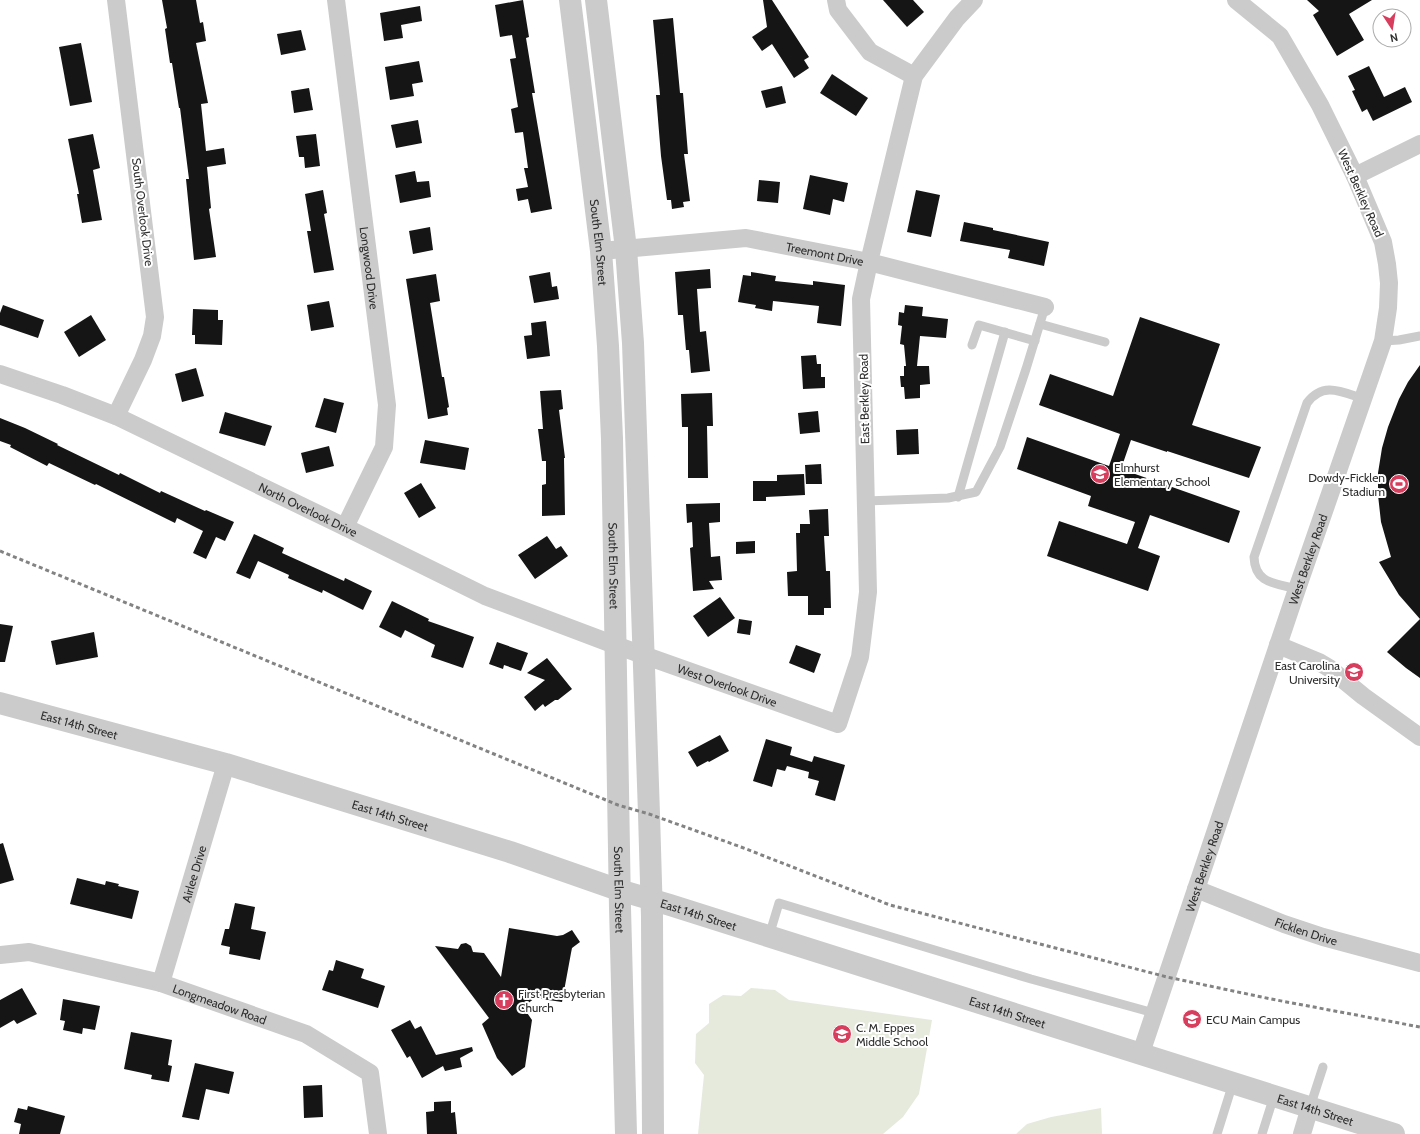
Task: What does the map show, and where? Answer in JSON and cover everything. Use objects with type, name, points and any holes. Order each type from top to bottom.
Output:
[{"type":"street","name":"South Overlook Drive","points":[[116,0],[155,317],[152,336],[143,360],[116,416]]},
{"type":"street","name":"Longwood Drive","points":[[336,0],[387,405],[384,447],[345,527]]},
{"type":"street","points":[[836,0],[838,10],[870,52],[914,76],[956,18],[974,0]]},
{"type":"street","name":"West Berkley Road","points":[[1141,1053],[1297,589],[1383,342],[1388,308],[1389,283],[1383,242],[1354,176],[1320,105],[1280,36],[1236,0]]},
{"type":"street","points":[[572,9],[597,8]]},
{"type":"street","name":"South Elm Street","points":[[597,8],[626,248],[633,343],[651,899],[653,1134]]},
{"type":"street","name":"South Elm Street","points":[[572,9],[601,251],[608,346],[612,439],[626,1134]]},
{"type":"street","name":"East Berkley Road","points":[[838,724],[860,657],[868,592],[861,299],[914,76]]},
{"type":"street","points":[[1354,176],[1420,144]]},
{"type":"street","name":"Treemont Drive","points":[[601,251],[746,238],[869,262],[1042,315]]},
{"type":"street","name":"North Overlook Drive","points":[[0,374],[62,395],[116,416],[485,596],[615,646]]},
{"type":"street","points":[[612,439],[636,438]]},
{"type":"street","points":[[1278,645],[1320,662],[1363,696],[1420,737]]},
{"type":"street","name":"West Overlook Drive","points":[[615,646],[838,724]]},
{"type":"street","name":"East 14th Street","points":[[0,703],[226,764],[510,852],[620,890],[1394,1134]]},
{"type":"street","name":"Airlee Drive","points":[[161,983],[226,764]]},
{"type":"street","name":"Ficklen Drive","points":[[1196,889],[1284,924],[1322,937],[1420,963]]},
{"type":"street","name":"Longmeadow Road","points":[[0,955],[29,952],[161,983],[306,1034],[370,1073],[378,1134]]},
{"type":"street","points":[[624,1080],[653,1079]]},
{"type":"street","points":[[1302,1134],[1310,1108]]},
{"type":"lane","points":[[866,501],[958,496],[976,492],[1000,447],[1035,341],[1042,315],[1105,342]]},
{"type":"lane","points":[[972,345],[979,325],[1035,341]]},
{"type":"lane","points":[[958,496],[1005,332]]},
{"type":"lane","points":[[1383,342],[1420,336]]},
{"type":"lane","points":[[1297,589],[1264,579],[1257,573],[1254,565],[1254,557],[1307,403],[1312,396],[1320,391],[1329,390],[1364,399]]},
{"type":"lane","points":[[769,936],[779,903],[1031,979],[1154,1013]]},
{"type":"lane","points":[[1310,1108],[1323,1067]]},
{"type":"lane","points":[[1217,1134],[1234,1083]]},
{"type":"lane","points":[[1262,1134],[1274,1096]]},
{"type":"shaded area","points":[[751,988],[775,990],[789,1000],[932,1020],[919,1094],[903,1117],[883,1134],[698,1134],[704,1075],[695,1063],[696,1034],[709,1023],[709,1004],[723,995],[741,996]]},
{"type":"shaded area","points":[[1101,1108],[1102,1134],[1016,1134],[1027,1124],[1051,1117]]},
{"type":"building","points":[[162,0],[196,0],[200,23],[203,22],[206,41],[196,43],[208,103],[201,104],[206,151],[224,148],[226,164],[207,167],[211,208],[209,209],[216,257],[194,260],[186,179],[189,179],[180,108],[172,63],[170,63],[165,29],[167,28]]},
{"type":"building","points":[[523,0],[529,37],[526,38],[535,93],[532,93],[552,209],[531,213],[528,199],[518,201],[516,189],[528,187],[524,168],[528,168],[523,132],[515,133],[511,109],[518,107],[510,59],[516,58],[512,35],[500,37],[495,5]]},
{"type":"building","points":[[763,0],[772,0],[809,57],[804,60],[809,68],[794,78],[772,44],[762,51],[752,37],[767,27]]},
{"type":"building","points":[[883,0],[913,0],[924,12],[907,27]]},
{"type":"building","points":[[1307,0],[1372,0],[1349,14],[1364,40],[1337,56],[1313,15],[1319,11]]},
{"type":"building","points":[[420,6],[422,21],[401,25],[403,38],[384,41],[380,13]]},
{"type":"building","points":[[673,18],[680,93],[683,93],[688,154],[684,154],[690,201],[683,202],[684,207],[672,209],[671,200],[667,200],[661,156],[656,95],[660,95],[653,20]]},
{"type":"building","points":[[301,30],[306,50],[281,55],[277,34]]},
{"type":"building","points":[[81,43],[92,102],[70,106],[59,47]]},
{"type":"building","points":[[419,61],[423,82],[412,84],[414,96],[390,100],[385,67]]},
{"type":"building","points":[[1369,66],[1384,97],[1405,87],[1412,102],[1373,121],[1367,109],[1362,112],[1352,91],[1355,90],[1348,76]]},
{"type":"building","points":[[832,74],[868,98],[856,116],[820,93]]},
{"type":"building","points":[[782,86],[786,103],[766,108],[761,91]]},
{"type":"building","points":[[309,88],[313,110],[294,113],[291,91]]},
{"type":"building","points":[[418,120],[422,143],[396,148],[391,125]]},
{"type":"building","points":[[93,134],[100,168],[93,170],[102,220],[82,223],[77,194],[79,194],[68,139]]},
{"type":"building","points":[[316,134],[320,166],[305,168],[304,157],[299,157],[296,136]]},
{"type":"building","points":[[415,171],[417,182],[429,181],[431,197],[400,203],[395,175]]},
{"type":"building","points":[[810,175],[848,183],[844,202],[833,199],[830,215],[803,209]]},
{"type":"building","points":[[759,180],[780,182],[778,203],[757,201]]},
{"type":"building","points":[[323,190],[327,213],[324,214],[334,270],[314,273],[307,231],[311,231],[305,194]]},
{"type":"building","points":[[916,190],[940,195],[931,237],[907,232]]},
{"type":"building","points":[[964,222],[1049,242],[1044,266],[1008,258],[1010,250],[960,241]]},
{"type":"building","points":[[430,227],[433,250],[413,254],[409,231]]},
{"type":"building","points":[[710,269],[711,288],[697,289],[700,332],[706,331],[710,371],[691,373],[689,350],[686,350],[683,315],[678,315],[675,272]]},
{"type":"building","points":[[550,272],[552,287],[557,286],[559,299],[534,303],[529,276]]},
{"type":"building","points":[[751,272],[776,276],[775,281],[813,285],[813,281],[845,285],[841,326],[817,323],[819,306],[773,301],[772,311],[755,308],[756,305],[738,302],[743,275],[751,276]]},
{"type":"building","points":[[436,274],[440,301],[430,303],[442,377],[444,377],[449,407],[447,408],[448,415],[428,419],[406,279]]},
{"type":"building","points":[[329,301],[334,327],[311,331],[307,305]]},
{"type":"building","points":[[3,305],[44,320],[38,338],[0,325],[0,313]]},
{"type":"building","points":[[905,305],[923,307],[922,316],[948,319],[946,338],[920,336],[917,366],[929,366],[930,384],[920,385],[920,398],[905,399],[904,387],[901,387],[900,376],[904,376],[904,366],[906,366],[904,345],[900,344],[902,326],[898,325],[899,312],[904,313]]},
{"type":"building","points":[[193,309],[218,310],[218,320],[223,320],[222,345],[195,344],[195,335],[192,335]]},
{"type":"building","points":[[91,315],[106,340],[79,357],[64,332]]},
{"type":"building","points":[[1140,317],[1220,344],[1192,425],[1261,447],[1249,478],[1131,440],[1121,469],[1240,511],[1229,543],[1150,515],[1138,548],[1160,556],[1148,591],[1047,556],[1059,521],[1127,544],[1135,522],[1088,506],[1091,496],[1017,469],[1027,437],[1109,466],[1120,434],[1039,405],[1050,374],[1113,396]]},
{"type":"building","points":[[546,321],[550,356],[527,359],[524,336],[532,335],[531,323]]},
{"type":"building","points":[[816,355],[817,364],[821,364],[821,377],[825,377],[825,388],[803,389],[801,356]]},
{"type":"building","name":"Dowdy-Ficklen Stadium","points":[[1420,365],[1420,619],[1399,595],[1379,562],[1391,557],[1381,522],[1378,495],[1378,473],[1382,448],[1388,427],[1399,399],[1408,382]]},
{"type":"building","points":[[196,368],[204,396],[182,402],[175,374]]},
{"type":"building","points":[[561,390],[563,409],[559,410],[565,458],[565,515],[542,516],[542,485],[546,484],[546,461],[542,461],[538,429],[543,429],[540,391]]},
{"type":"building","points":[[712,393],[713,426],[707,426],[708,478],[688,478],[688,427],[682,427],[681,394]]},
{"type":"building","points":[[324,398],[344,403],[336,433],[315,427]]},
{"type":"building","points":[[818,411],[820,432],[800,434],[798,413]]},
{"type":"building","points":[[225,412],[272,426],[265,446],[219,433]]},
{"type":"building","points":[[0,418],[25,428],[119,475],[120,473],[160,493],[161,491],[205,511],[206,510],[234,522],[225,541],[216,537],[206,559],[193,553],[203,531],[177,518],[175,523],[96,484],[95,485],[49,463],[47,466],[10,447],[11,445],[0,441]]},
{"type":"building","points":[[918,429],[919,454],[897,455],[896,430]]},
{"type":"building","points":[[425,440],[469,448],[465,470],[420,463]]},
{"type":"building","points":[[329,446],[334,466],[306,473],[301,453]]},
{"type":"building","points":[[821,464],[822,484],[806,484],[805,465]]},
{"type":"building","points":[[804,474],[805,495],[766,497],[766,501],[753,501],[753,481],[777,481],[777,475]]},
{"type":"building","points":[[421,483],[436,508],[419,518],[404,493]]},
{"type":"building","points":[[720,503],[720,522],[709,523],[711,557],[720,556],[722,580],[709,581],[714,589],[693,591],[690,548],[693,547],[692,522],[687,523],[686,504]]},
{"type":"building","points":[[828,509],[829,536],[824,536],[826,571],[830,571],[831,608],[824,608],[824,615],[808,615],[808,596],[788,596],[787,572],[797,571],[796,533],[800,533],[800,524],[810,524],[809,510]]},
{"type":"building","points":[[254,534],[284,548],[282,553],[344,581],[345,578],[372,591],[363,610],[323,590],[322,593],[288,578],[289,575],[258,561],[250,579],[236,573]]},
{"type":"building","points":[[547,536],[556,549],[561,546],[568,556],[535,579],[518,555]]},
{"type":"building","points":[[755,541],[755,553],[736,554],[736,542]]},
{"type":"building","points":[[720,597],[735,618],[708,637],[693,616]]},
{"type":"building","points":[[392,601],[429,619],[428,621],[474,637],[463,668],[431,657],[435,645],[405,630],[401,638],[379,627]]},
{"type":"building","points":[[739,619],[752,621],[750,635],[737,633]]},
{"type":"building","points":[[1420,619],[1420,678],[1387,652]]},
{"type":"building","points":[[0,624],[13,626],[5,662],[0,662]]},
{"type":"building","points":[[94,632],[98,657],[56,665],[51,641]]},
{"type":"building","points":[[497,642],[528,653],[521,671],[504,665],[503,669],[489,664]]},
{"type":"building","points":[[796,645],[821,654],[814,673],[789,663]]},
{"type":"building","points":[[547,658],[572,689],[558,700],[555,700],[545,707],[543,704],[535,711],[524,697],[545,680],[527,673]]},
{"type":"building","points":[[720,735],[729,751],[697,767],[688,752]]},
{"type":"building","points":[[766,739],[792,747],[790,755],[812,762],[814,756],[845,765],[835,801],[815,795],[819,781],[808,778],[809,772],[787,766],[785,771],[777,769],[772,787],[753,781]]},
{"type":"building","points":[[3,843],[14,880],[0,884],[0,844]]},
{"type":"building","points":[[77,878],[105,885],[106,881],[119,884],[118,886],[139,891],[132,919],[70,904]]},
{"type":"building","points":[[235,903],[255,907],[251,929],[266,932],[260,960],[229,954],[230,947],[221,945],[225,929],[229,929]]},
{"type":"building","name":"First Presbyterian Church","points":[[509,928],[557,936],[563,935],[572,930],[580,942],[572,948],[562,1002],[535,998],[523,1007],[532,1020],[525,1067],[512,1076],[497,1058],[482,1024],[489,1018],[435,946],[458,949],[461,944],[466,943],[471,946],[473,952],[484,953],[501,977]]},
{"type":"building","points":[[336,960],[364,969],[361,978],[385,986],[378,1008],[322,990],[329,970],[333,971]]},
{"type":"building","points":[[22,988],[37,1014],[17,1024],[14,1020],[0,1028],[0,1000]]},
{"type":"building","points":[[63,999],[100,1006],[95,1030],[83,1028],[82,1034],[63,1030],[65,1021],[60,1020]]},
{"type":"building","points":[[410,1020],[415,1029],[421,1026],[436,1055],[472,1047],[473,1051],[460,1058],[462,1067],[445,1071],[443,1066],[422,1078],[410,1056],[407,1058],[391,1030]]},
{"type":"building","points":[[131,1032],[172,1040],[168,1065],[172,1066],[169,1082],[151,1079],[152,1075],[124,1069]]},
{"type":"building","points":[[195,1063],[234,1072],[229,1094],[206,1089],[199,1120],[182,1117]]},
{"type":"building","points":[[322,1085],[323,1117],[304,1118],[303,1086]]},
{"type":"building","points":[[451,1101],[451,1113],[455,1112],[457,1134],[427,1134],[426,1112],[434,1111],[434,1102]]},
{"type":"building","points":[[28,1106],[65,1116],[60,1134],[19,1134],[21,1124],[14,1122],[18,1108],[27,1110]]},
{"type":"railway","points":[[0,551],[618,805],[649,814],[741,847],[890,905],[1167,977],[1271,999],[1420,1027]]},
{"type":"place","name":"Elmhurst Elementary School","points":[[1100,474]]},
{"type":"place","name":"Dowdy-Ficklen Stadium","points":[[1399,484]]},
{"type":"place","name":"East Carolina University","points":[[1354,672]]},
{"type":"place","name":"First Presbyterian Church","points":[[504,1000]]},
{"type":"place","name":"ECU Main Campus","points":[[1192,1019]]},
{"type":"place","name":"C. M. Eppes Middle School","points":[[842,1034]]}]
